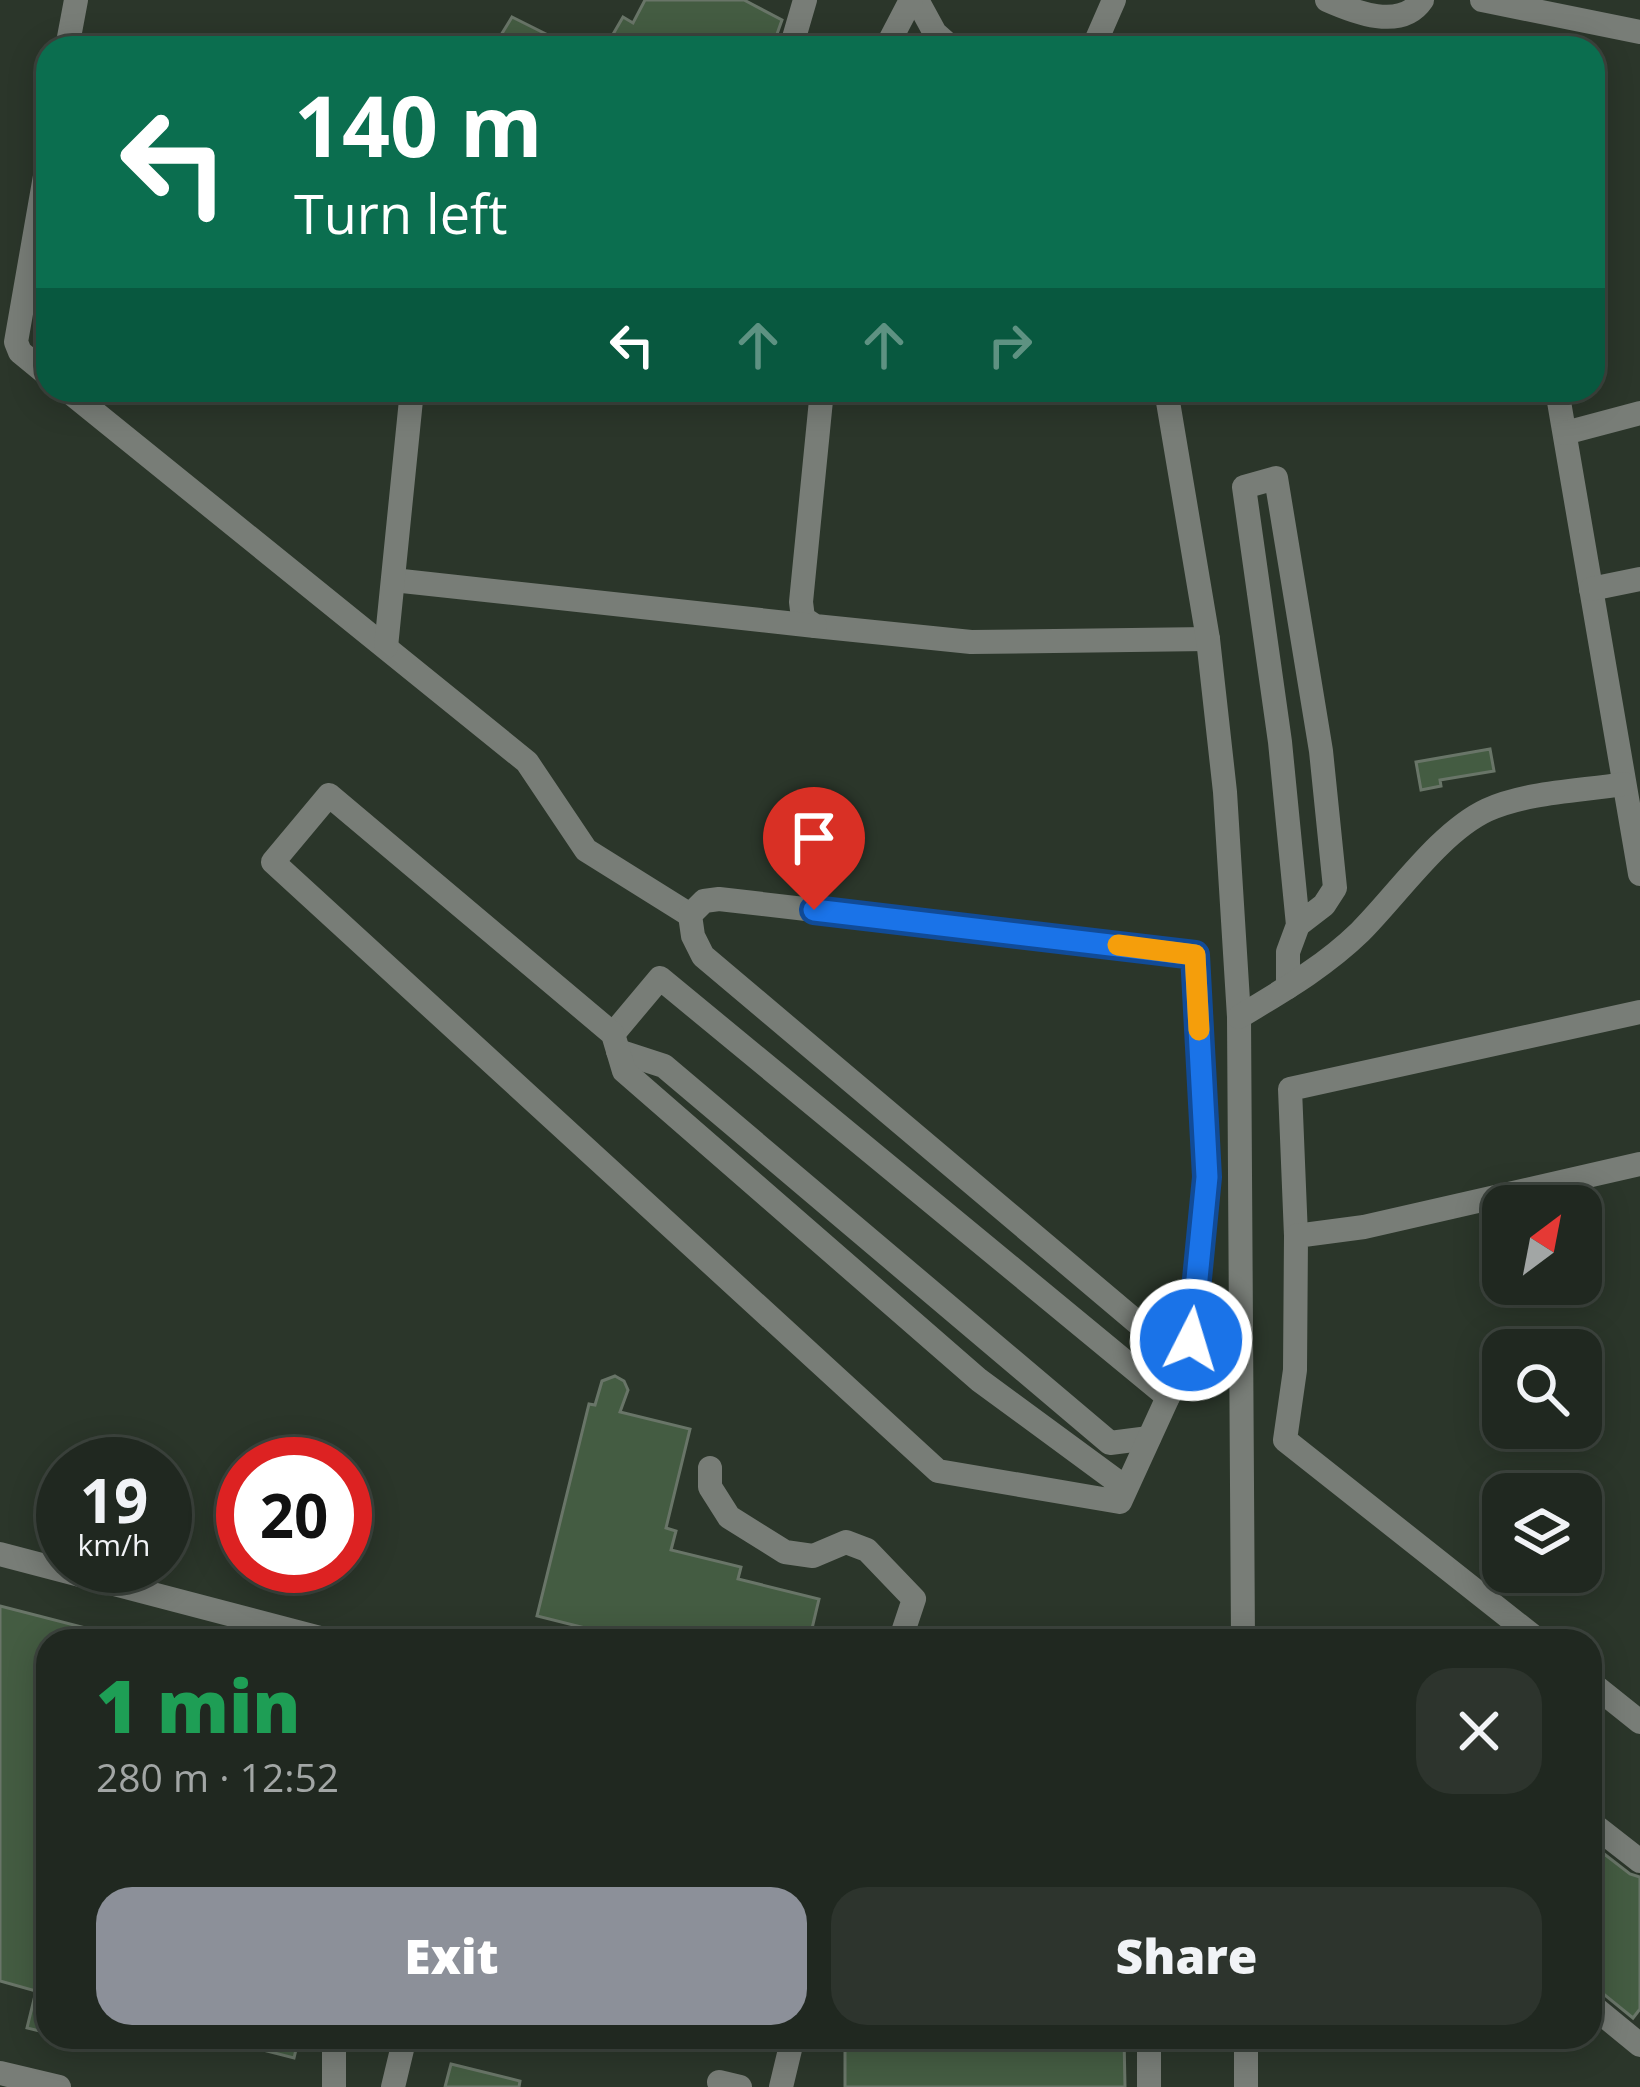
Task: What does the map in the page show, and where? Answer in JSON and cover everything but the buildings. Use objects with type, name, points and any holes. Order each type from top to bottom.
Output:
[{"type":"street","points":[[70,36],[76,0]]},
{"type":"street","points":[[794,36],[805,0]]},
{"type":"street","points":[[893,36],[914,0],[938,36]]},
{"type":"street","points":[[1098,36],[1114,0]]},
{"type":"street","points":[[1327,0],[1360,14],[1389,16],[1410,13],[1422,0]]},
{"type":"street","points":[[1482,0],[1640,32]]},
{"type":"street","points":[[10,358],[36,228]]},
{"type":"street","points":[[82,402],[527,762],[586,850],[690,915],[703,956],[1184,1362]]},
{"type":"street","points":[[386,647],[411,402]]},
{"type":"street","points":[[814,626],[803,618],[800,602],[821,402]]},
{"type":"street","points":[[1168,402],[1208,639],[1225,792],[1239,1017],[1243,1629]]},
{"type":"street","points":[[1560,402],[1640,874]]},
{"type":"street","points":[[1565,433],[1640,413]]},
{"type":"street","points":[[1288,987],[1288,952],[1298,925],[1280,742],[1244,487],[1276,478],[1316,717],[1335,888],[1324,905],[1298,925]]},
{"type":"street","points":[[1591,589],[1640,579]]},
{"type":"street","points":[[393,580],[971,642],[1208,639]]},
{"type":"street","points":[[1280,742],[1316,717]]},
{"type":"street","points":[[1239,1017],[1339,952],[1430,857],[1482,812],[1624,784]]},
{"type":"street","points":[[690,915],[704,901],[719,898],[1195,955],[1207,1177],[1191,1340],[1184,1362],[1120,1502],[938,1471],[273,862],[329,796],[615,1042],[664,1066],[1110,1443],[1149,1438]]},
{"type":"street","points":[[615,1042],[660,978],[1168,1397]]},
{"type":"street","points":[[1525,1629],[1285,1440],[1295,1370],[1290,1089],[1640,1012]]},
{"type":"street","points":[[615,1042],[623,1071],[979,1380],[1126,1488]]},
{"type":"street","points":[[1296,1236],[1364,1227],[1640,1164]]},
{"type":"street","points":[[710,1468],[715,1498],[748,1531],[800,1557],[835,1544],[856,1544],[867,1550],[914,1599],[904,1629]]},
{"type":"street","points":[[0,1554],[286,1629]]},
{"type":"street","points":[[1602,1692],[1640,1722]]},
{"type":"street","points":[[1602,1831],[1640,1861]]},
{"type":"street","points":[[1602,2014],[1640,2045]]},
{"type":"street","points":[[334,2049],[334,2087]]},
{"type":"street","points":[[393,2087],[402,2049]]},
{"type":"street","points":[[781,2087],[791,2049]]},
{"type":"street","points":[[1149,2049],[1149,2087]]},
{"type":"street","points":[[1246,2049],[1246,2087]]},
{"type":"street","points":[[0,2073],[58,2087]]},
{"type":"slow traffic","points":[[1118,945],[1195,955],[1199,1030]]},
{"type":"route","points":[[814,910],[1195,955],[1207,1177],[1191,1340]]}]
